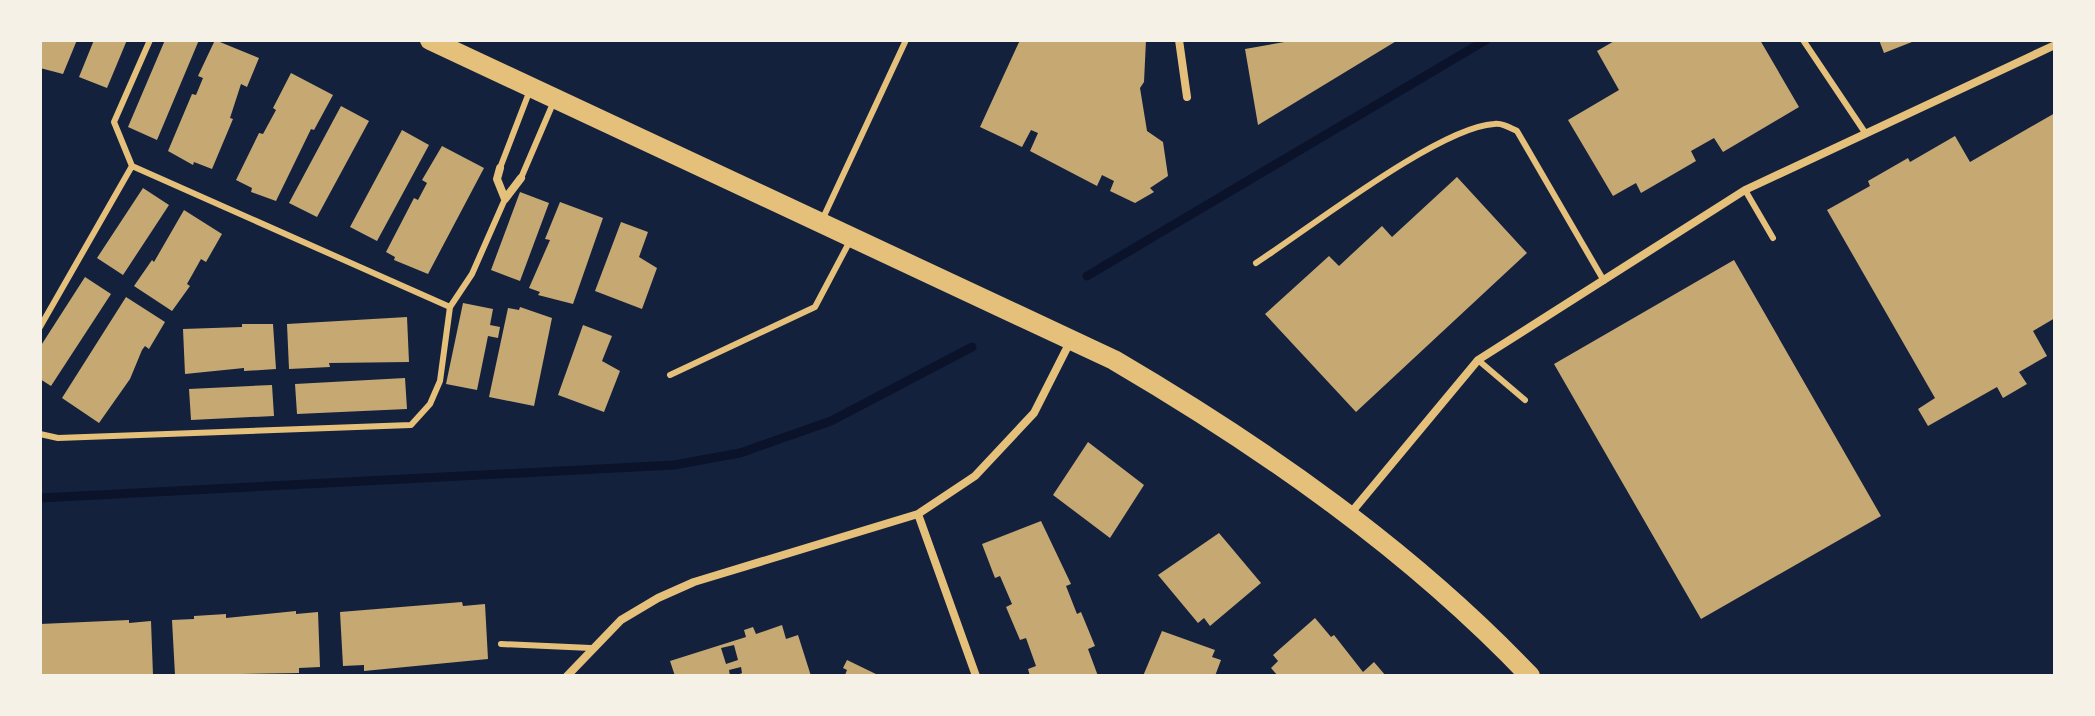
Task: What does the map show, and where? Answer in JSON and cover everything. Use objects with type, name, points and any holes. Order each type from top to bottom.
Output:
[{"type":"main road","points":[[430,40],[1072,338],[1203,412],[1349,516],[1441,590],[1530,676]]},
{"type":"street","points":[[1179,40],[1187,97]]},
{"type":"street","points":[[1349,516],[1478,360],[1745,190],[2055,45]]},
{"type":"street","points":[[500,168],[497,179],[505,199]]},
{"type":"street","points":[[505,199],[521,178]]},
{"type":"street","points":[[567,676],[621,620],[694,582],[918,514],[975,476],[1034,413],[1072,338]]},
{"type":"street","points":[[918,514],[976,676]]},
{"type":"lane","points":[[150,40],[114,122],[132,166],[450,307]]},
{"type":"lane","points":[[822,221],[906,40]]},
{"type":"lane","points":[[1803,40],[1866,134]]},
{"type":"lane","points":[[500,168],[531,87]]},
{"type":"lane","points":[[521,178],[555,98]]},
{"type":"lane","points":[[1256,263],[1430,147],[1483,125],[1497,123],[1517,131],[1604,281]]},
{"type":"lane","points":[[40,327],[132,166]]},
{"type":"lane","points":[[1745,190],[1773,238]]},
{"type":"lane","points":[[40,434],[58,438],[411,425],[430,404],[440,381],[450,307],[472,274],[505,199]]},
{"type":"lane","points":[[670,375],[815,307],[853,236]]},
{"type":"lane","points":[[1478,360],[1525,400]]},
{"type":"lane","points":[[501,644],[591,648]]},
{"type":"building","points":[[40,40],[77,40],[63,74],[40,68]]},
{"type":"building","points":[[94,40],[127,40],[107,88],[79,77]]},
{"type":"building","points":[[165,40],[199,40],[157,140],[128,127]]},
{"type":"building","points":[[215,40],[259,58],[247,87],[241,84],[230,118],[233,119],[212,169],[194,162],[193,165],[168,151],[192,94],[196,95],[203,78],[198,76]]},
{"type":"building","points":[[1020,40],[1146,40],[1144,82],[1140,88],[1147,131],[1163,142],[1168,176],[1150,188],[1154,192],[1135,203],[1110,191],[1114,181],[1102,175],[1097,186],[1030,151],[1038,133],[1031,130],[1022,147],[980,127]]},
{"type":"building","points":[[1296,40],[1398,40],[1258,125],[1245,49]]},
{"type":"building","points":[[1616,40],[1760,40],[1799,107],[1723,152],[1714,138],[1691,151],[1696,161],[1641,193],[1636,183],[1613,196],[1568,120],[1619,90],[1597,51]]},
{"type":"building","points":[[1879,40],[1917,40],[1884,53]]},
{"type":"building","points":[[291,73],[333,95],[314,130],[311,129],[276,201],[251,192],[252,188],[236,180],[259,133],[263,134],[276,110],[273,108]]},
{"type":"building","points":[[341,106],[369,121],[317,217],[289,203]]},
{"type":"building","points":[[2055,113],[2055,318],[2033,331],[2047,356],[2019,372],[2027,384],[2003,398],[1997,387],[1928,426],[1918,409],[1935,398],[1827,210],[1870,186],[1868,181],[1908,158],[1910,162],[1955,136],[1970,162]]},
{"type":"building","points":[[402,130],[429,145],[377,241],[350,227]]},
{"type":"building","points":[[442,146],[484,168],[428,274],[394,260],[395,257],[386,252],[414,198],[418,200],[427,183],[422,180]]},
{"type":"building","points":[[1457,177],[1527,253],[1356,412],[1265,314],[1329,256],[1339,266],[1382,226],[1392,237]]},
{"type":"building","points":[[143,188],[169,205],[123,275],[97,258]]},
{"type":"building","points":[[520,192],[549,203],[520,281],[491,270]]},
{"type":"building","points":[[560,202],[603,218],[573,304],[538,295],[540,292],[529,288],[550,240],[545,239]]},
{"type":"building","points":[[184,210],[222,234],[206,262],[201,259],[187,284],[190,286],[172,311],[134,286],[152,260],[154,262]]},
{"type":"building","points":[[621,222],[648,232],[639,257],[657,268],[642,309],[595,291]]},
{"type":"building","points":[[1734,260],[1881,516],[1701,619],[1554,364]]},
{"type":"building","points":[[85,277],[111,294],[51,386],[40,379],[40,347]]},
{"type":"building","points":[[126,297],[165,322],[149,349],[145,346],[142,350],[130,379],[99,423],[62,398]]},
{"type":"building","points":[[463,303],[493,309],[490,325],[500,327],[498,338],[488,336],[477,390],[446,384]]},
{"type":"building","points":[[520,307],[552,318],[534,406],[489,397],[508,308],[519,310]]},
{"type":"building","points":[[407,317],[409,362],[329,363],[330,367],[289,369],[287,324]]},
{"type":"building","points":[[242,324],[273,324],[276,369],[244,371],[244,368],[185,374],[183,329],[242,327]]},
{"type":"building","points":[[583,325],[612,336],[602,361],[620,371],[604,412],[558,395]]},
{"type":"building","points":[[405,378],[407,409],[297,414],[295,384]]},
{"type":"building","points":[[272,385],[274,416],[191,420],[189,389]]},
{"type":"building","points":[[1088,442],[1144,485],[1110,538],[1053,495]]},
{"type":"building","points":[[1041,521],[1071,584],[1066,586],[1077,614],[1081,612],[1095,646],[1088,649],[1098,676],[1030,676],[1028,669],[1036,666],[1026,638],[1020,640],[1006,607],[1012,604],[1000,576],[995,578],[982,544]]},
{"type":"building","points":[[1219,533],[1261,583],[1210,626],[1204,618],[1198,623],[1158,575]]},
{"type":"building","points":[[462,602],[463,606],[485,604],[488,659],[364,671],[364,665],[343,666],[340,612]]},
{"type":"building","points":[[296,611],[296,614],[318,612],[320,667],[299,668],[299,673],[175,675],[172,620]]},
{"type":"building","points":[[1315,618],[1331,637],[1334,635],[1363,672],[1374,662],[1386,676],[1278,676],[1271,668],[1278,661],[1273,655]]},
{"type":"building","points":[[129,620],[129,623],[151,621],[153,675],[40,676],[40,624]]},
{"type":"building","points":[[782,625],[786,639],[798,635],[811,676],[735,676],[742,673],[741,667],[729,670],[730,676],[675,676],[670,661],[746,637],[744,630],[753,627],[756,634]],"holes":[[[734,645],[738,660],[726,664],[721,648]]]},
{"type":"building","points":[[1162,631],[1215,650],[1212,657],[1221,660],[1215,676],[1143,676]]},
{"type":"building","points":[[847,660],[880,676],[845,675],[847,670],[843,668]]},
{"type":"waterway","points":[[1087,276],[1486,40]]},
{"type":"waterway","points":[[40,498],[674,465],[740,453],[831,421],[972,347]]}]
